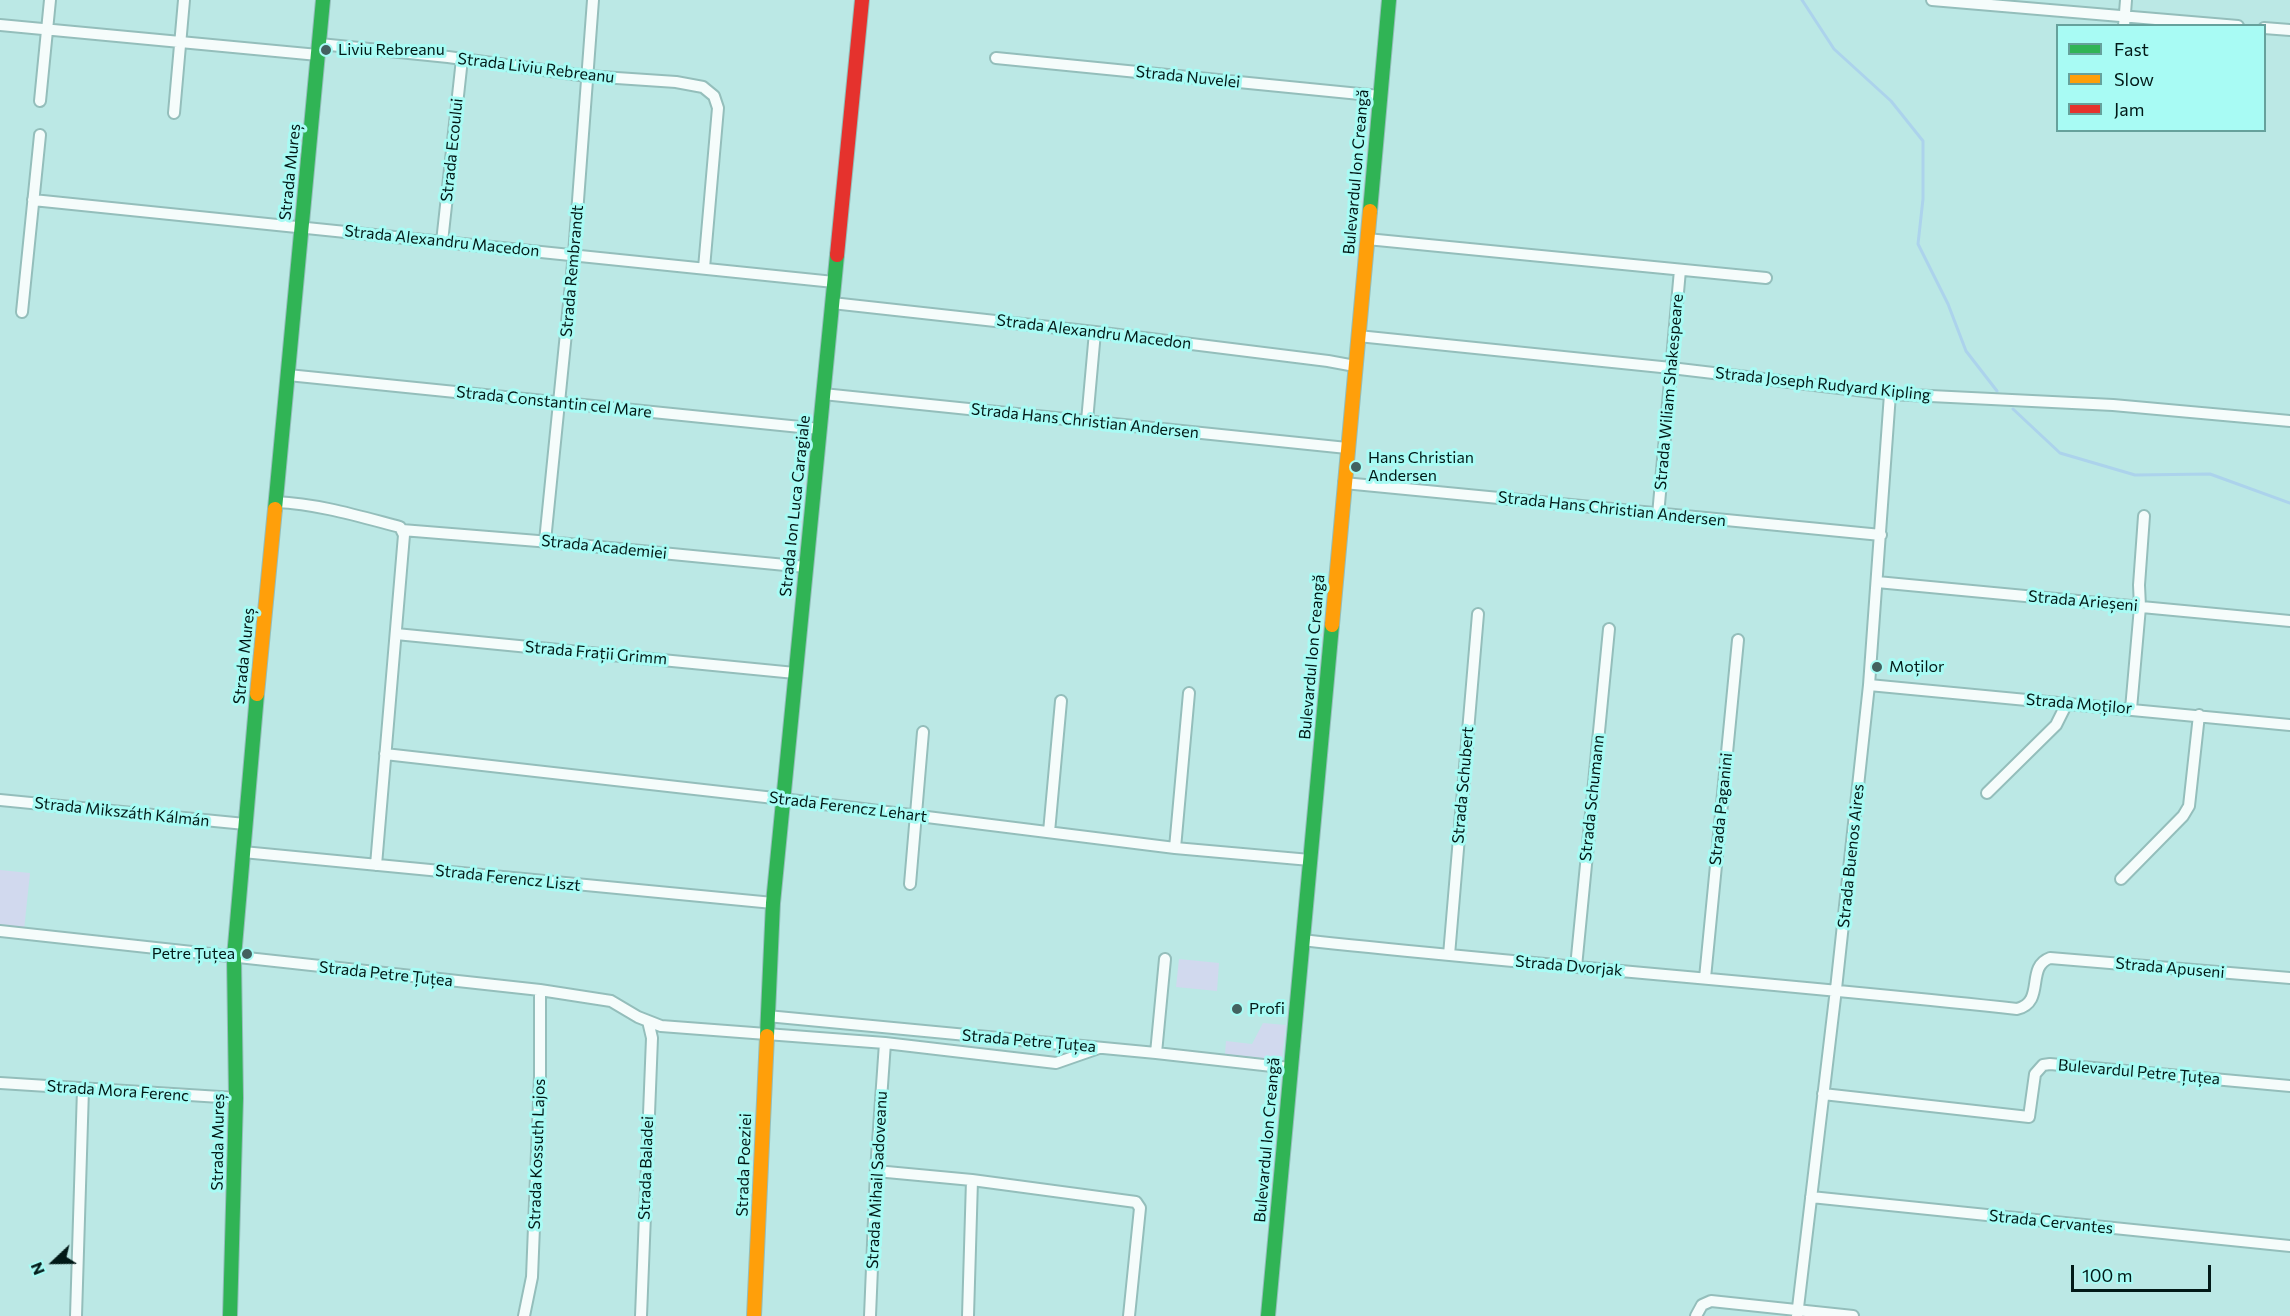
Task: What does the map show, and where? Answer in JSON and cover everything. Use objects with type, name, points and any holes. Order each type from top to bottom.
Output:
[{"type":"street","points":[[40,100],[50,0]]},
{"type":"street","points":[[174,113],[184,0]]},
{"type":"street","name":"Strada Mureș","points":[[230,1316],[236,1098],[234,957],[323,0]]},
{"type":"street","name":"Strada Rembrandt","points":[[545,541],[574,254],[593,0]]},
{"type":"street","name":"Strada Ion Luca Caragiale","points":[[767,1016],[773,903],[862,0]]},
{"type":"street","name":"Bulevardul Ion Creangă","points":[[1268,1316],[1389,0]]},
{"type":"street","points":[[1932,0],[2124,21],[2192,24]]},
{"type":"street","points":[[2124,21],[2126,0]]},
{"type":"street","name":"Strada Liviu Rebreanu","points":[[0,25],[180,42],[462,59],[587,76],[675,82],[703,87],[714,96],[718,108],[704,268]]},
{"type":"street","points":[[2266,28],[2290,30]]},
{"type":"street","name":"Strada Nuvelei","points":[[996,58],[1380,96]]},
{"type":"street","name":"Strada Ecoului","points":[[442,242],[462,59]]},
{"type":"street","points":[[22,312],[40,135]]},
{"type":"street","name":"Strada Alexandru Macedon","points":[[33,200],[834,282]]},
{"type":"street","points":[[1367,239],[1766,278]]},
{"type":"street","name":"Strada Wiliam Shakespeare","points":[[1658,514],[1680,270]]},
{"type":"street","name":"Strada Alexandru Macedon","points":[[832,303],[1095,332],[1355,366]]},
{"type":"street","points":[[1087,421],[1095,332]]},
{"type":"street","name":"Strada Joseph Rudyard Kipling","points":[[1358,336],[1671,368],[1890,394],[2113,405],[2290,421]]},
{"type":"street","name":"Strada Constantin cel Mare","points":[[288,375],[820,429]]},
{"type":"street","name":"Strada Hans Christian Andersen","points":[[823,394],[1347,448]]},
{"type":"street","name":"Strada Buenos Aires","points":[[1797,1313],[1836,989],[1869,685],[1890,394]]},
{"type":"street","name":"Strada Hans Christian Andersen","points":[[1344,483],[1881,535]]},
{"type":"street","name":"Strada Academiei","points":[[276,502],[297,503],[342,511],[400,527],[402,530],[545,541],[806,567]]},
{"type":"street","points":[[2131,709],[2140,607],[2139,585],[2144,516]]},
{"type":"street","points":[[376,864],[404,535],[402,530]]},
{"type":"street","name":"Strada Arieșeni","points":[[1877,582],[2290,621]]},
{"type":"street","name":"Strada Schubert","points":[[1449,955],[1478,614]]},
{"type":"street","name":"Strada Schumann","points":[[1576,967],[1609,628]]},
{"type":"street","name":"Strada Frații Grimm","points":[[396,634],[795,673]]},
{"type":"street","name":"Strada Paganini","points":[[1705,978],[1738,640]]},
{"type":"street","name":"Strada Moților","points":[[1869,685],[2290,725]]},
{"type":"street","points":[[1174,848],[1189,693]]},
{"type":"street","points":[[1049,832],[1061,701]]},
{"type":"street","points":[[1987,793],[2056,724],[2067,704]]},
{"type":"street","points":[[2121,879],[2189,806],[2199,716]]},
{"type":"street","points":[[910,884],[923,732]]},
{"type":"street","name":"Strada Ferencz Lehart","points":[[385,754],[783,799],[1174,848],[1310,860]]},
{"type":"street","name":"Strada Mikszáth Kálmán","points":[[0,800],[245,824]]},
{"type":"street","name":"Strada Ferencz Liszt","points":[[243,852],[773,903]]},
{"type":"street","name":"Strada Petre Țuțea","points":[[0,931],[540,990],[611,1001],[661,1026],[891,1044],[1056,1063],[1099,1048]]},
{"type":"street","name":"Strada Dvorjak","points":[[1302,940],[1576,967],[1836,989],[2017,1009],[2026,1007],[2032,999],[2038,967],[2043,960],[2050,958]]},
{"type":"street","name":"Strada Apuseni","points":[[2050,958],[2290,978]]},
{"type":"street","points":[[1156,1053],[1165,959]]},
{"type":"street","name":"Strada Kossuth Lajos","points":[[524,1316],[532,1277],[540,1076],[540,990]]},
{"type":"street","name":"Strada Petre Țuțea","points":[[767,1016],[1290,1068]]},
{"type":"street","name":"Strada Poeziei","points":[[754,1316],[767,1016]]},
{"type":"street","name":"Strada Baladei","points":[[641,1316],[652,1038],[648,1021]]},
{"type":"street","name":"Strada Mihail Sadoveanu","points":[[870,1316],[876,1172],[891,1044],[898,1029]]},
{"type":"street","name":"Bulevardul Petre Țuțea","points":[[1823,1094],[2029,1117],[2035,1074],[2043,1065],[2050,1064],[2290,1086]]},
{"type":"street","name":"Strada Mora Ferenc","points":[[0,1083],[236,1098]]},
{"type":"street","points":[[76,1316],[83,1089]]},
{"type":"street","points":[[876,1172],[972,1180],[1136,1202],[1140,1208],[1129,1316]]},
{"type":"street","points":[[968,1316],[972,1180]]},
{"type":"street","name":"Strada Cervantes","points":[[1811,1197],[2290,1246]]},
{"type":"street","points":[[1696,1316],[1702,1305],[1711,1301],[1797,1313],[1853,1316]]},
{"type":"shaded area","points":[[0,870],[30,873],[24,930],[0,928]]},
{"type":"shaded area","points":[[1179,959],[1219,963],[1217,991],[1176,987]]},
{"type":"shaded area","points":[[1263,1023],[1286,1025],[1282,1060],[1225,1054],[1226,1041],[1252,1044]]},
{"type":"waterway","points":[[1802,0],[1834,49],[1891,101],[1923,141],[1923,199],[1918,244],[1948,304],[1966,351],[1997,391]]},
{"type":"waterway","points":[[2013,409],[2060,453],[2135,475],[2210,474],[2290,503]]},
{"type":"traffic: fast","points":[[275,509],[323,0]]},
{"type":"traffic: fast","points":[[1370,211],[1389,0]]},
{"type":"traffic: fast","points":[[767,1036],[773,903],[837,255]]},
{"type":"traffic: fast","points":[[1268,1316],[1332,625]]},
{"type":"traffic: fast","points":[[230,1316],[236,1098],[234,957],[257,694]]},
{"type":"traffic: slow","points":[[1332,625],[1370,211]]},
{"type":"traffic: slow","points":[[257,694],[275,509]]},
{"type":"traffic: slow","points":[[754,1316],[767,1036]]},
{"type":"traffic: jam","points":[[837,255],[862,0]]},
{"type":"place","name":"Liviu Rebreanu","points":[[326,50]]},
{"type":"place","name":"Hans Christian Andersen","points":[[1356,467]]},
{"type":"place","name":"Moților","points":[[1877,667]]},
{"type":"place","name":"Petre Țuțea","points":[[247,954]]},
{"type":"place","name":"Profi","points":[[1237,1009]]}]
